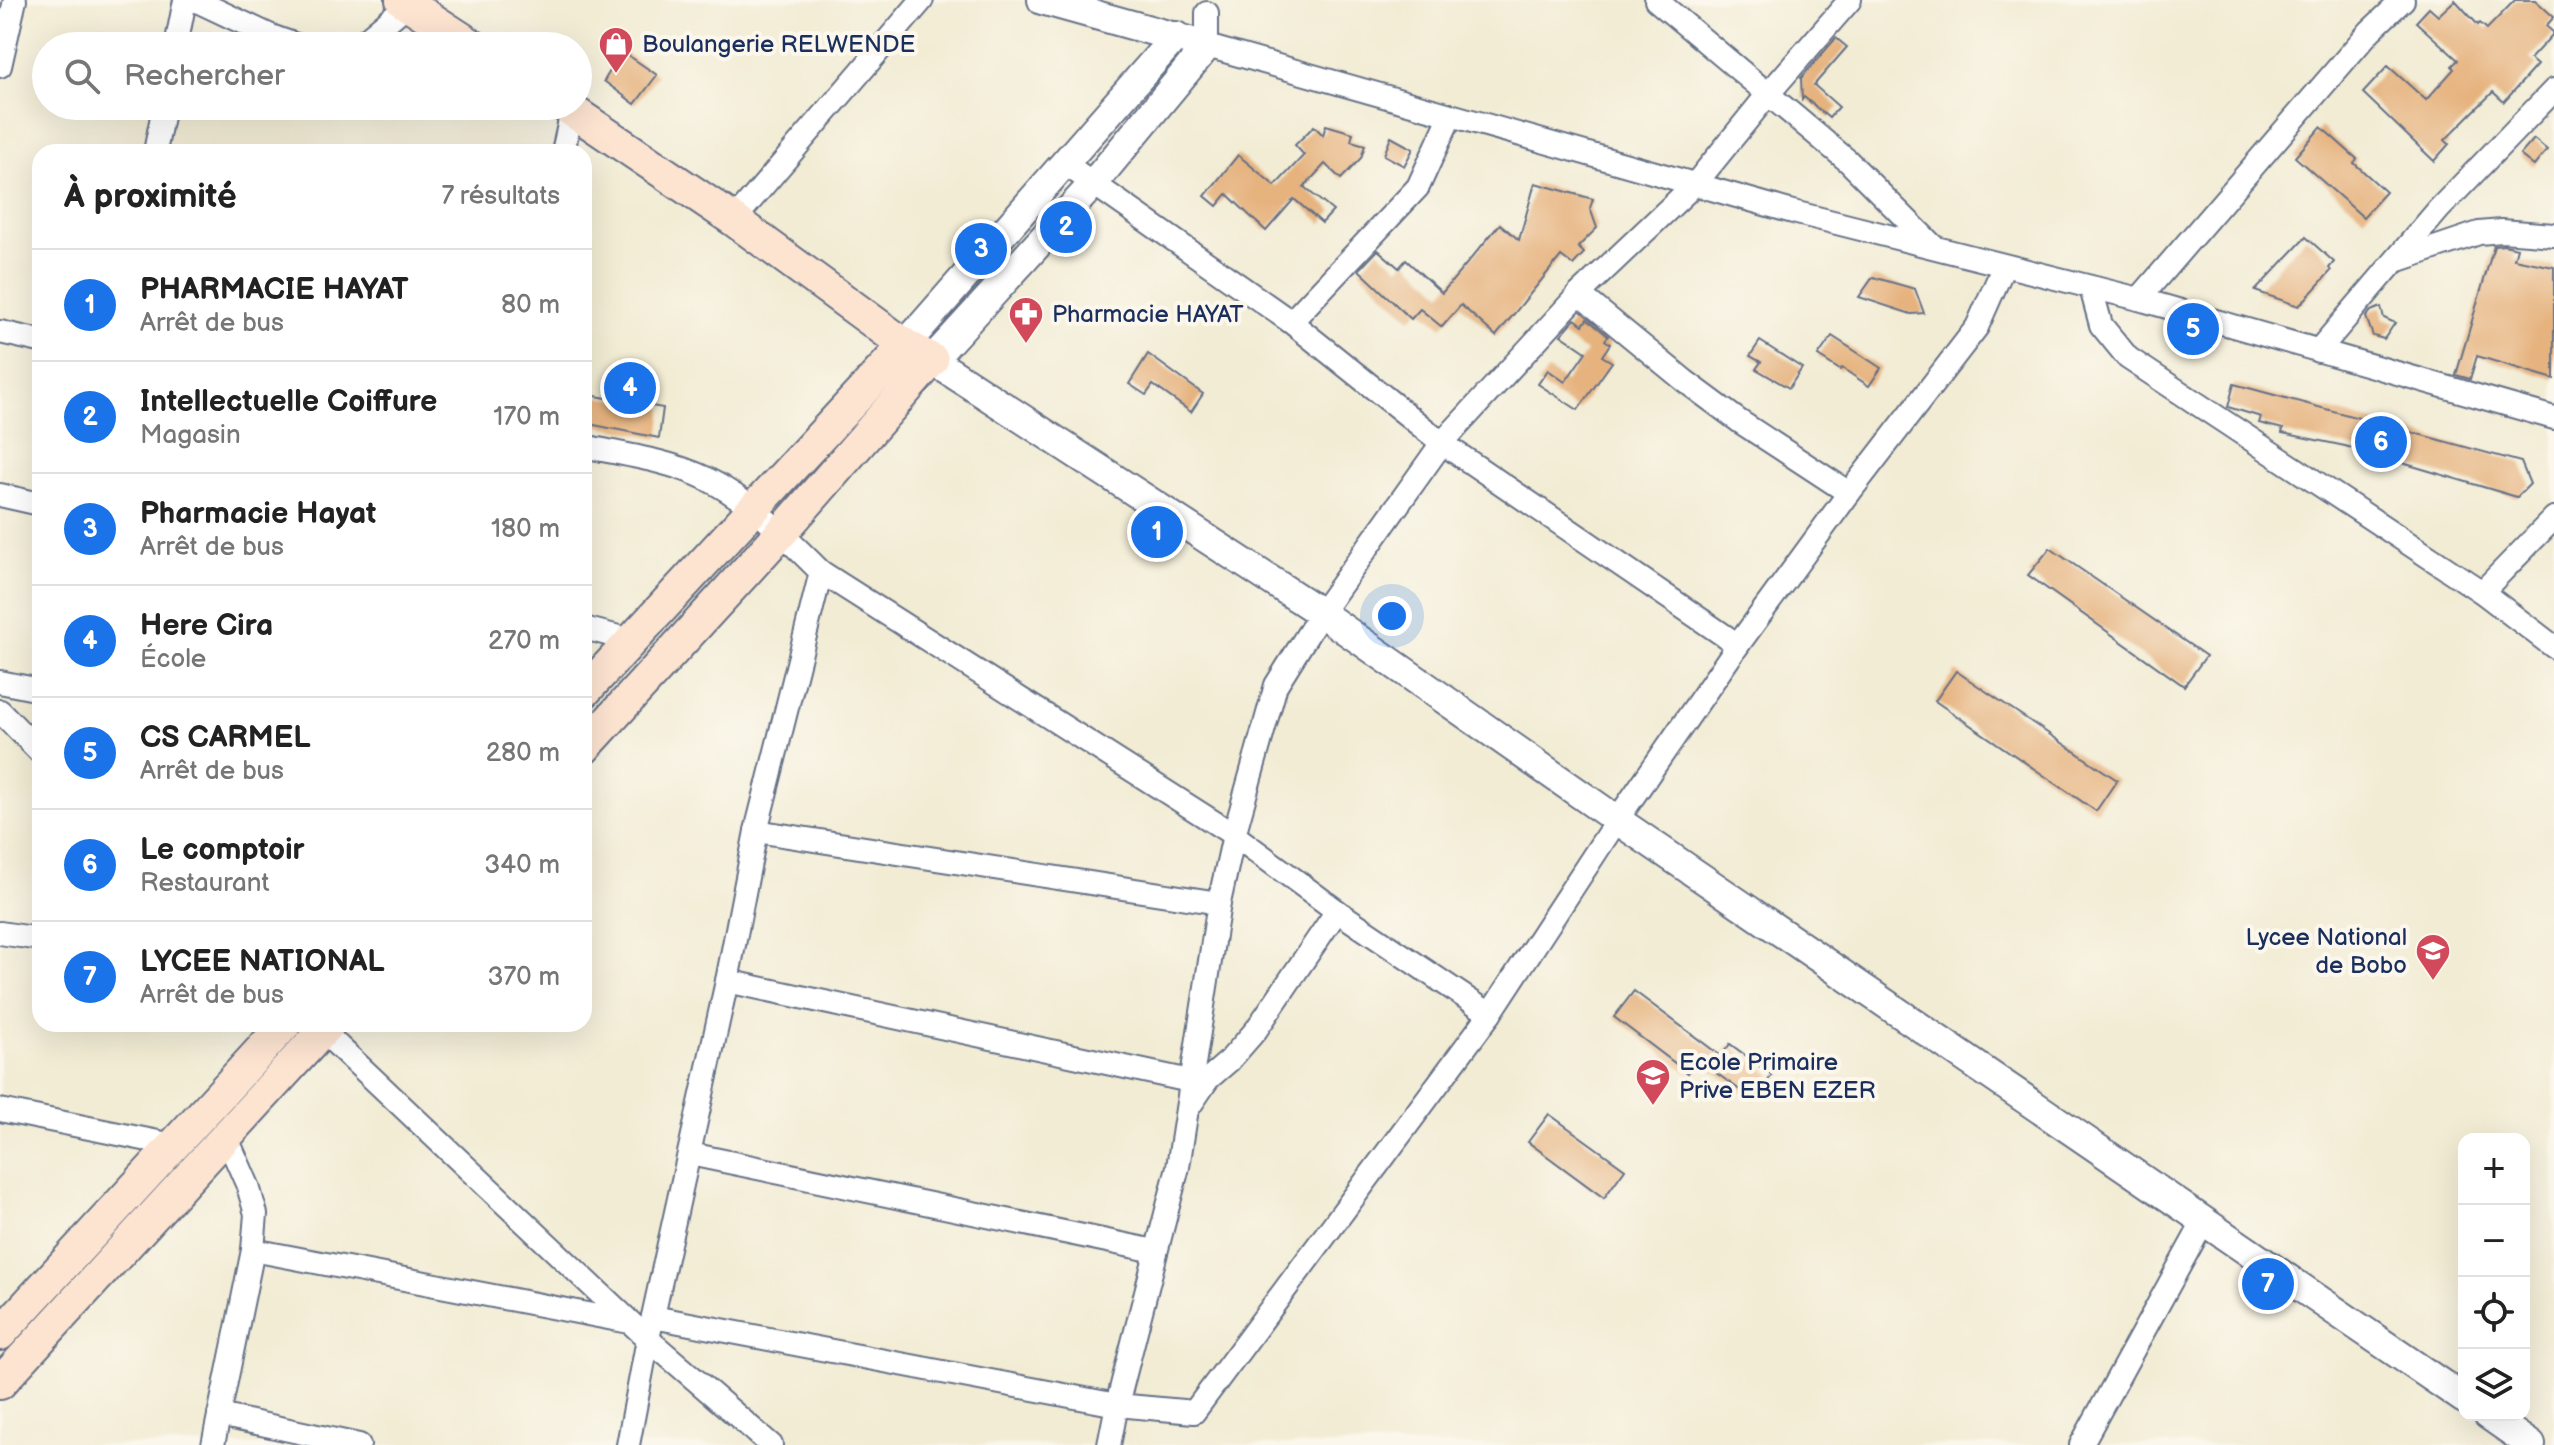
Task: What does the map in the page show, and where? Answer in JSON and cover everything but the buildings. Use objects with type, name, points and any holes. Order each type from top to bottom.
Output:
[{"type":"main road","points":[[405,2],[451,32]]},
{"type":"main road","points":[[586,120],[734,220],[918,352]]},
{"type":"main road","points":[[592,683],[753,510],[918,352]]},
{"type":"main road","points":[[592,739],[781,533],[918,352]]},
{"type":"main road","points":[[0,1334],[278,1032]]},
{"type":"main road","points":[[0,1383],[318,1032]]},
{"type":"street","points":[[0,66],[15,0]]},
{"type":"street","points":[[179,32],[185,0]]},
{"type":"street","points":[[195,0],[263,32]]},
{"type":"street","points":[[734,220],[922,0]]},
{"type":"street","points":[[1042,0],[1793,212],[2139,299],[2554,418]]},
{"type":"street","points":[[1656,0],[1848,161],[1934,247]]},
{"type":"street","points":[[1109,1445],[1178,1167],[1219,903],[1234,835],[1276,685],[1321,613],[1442,443],[1579,294],[1696,183],[1850,0]]},
{"type":"street","points":[[2370,31],[2378,0]]},
{"type":"street","points":[[2139,299],[2370,31],[2403,0]]},
{"type":"street","points":[[373,32],[405,2]]},
{"type":"street","points":[[918,352],[1064,163],[1176,36],[1214,6]]},
{"type":"street","points":[[918,352],[1093,184],[1207,46],[1214,6]]},
{"type":"street","points":[[2318,351],[2439,209],[2554,90]]},
{"type":"street","points":[[1291,322],[1408,200],[1427,170],[1450,117]]},
{"type":"street","points":[[157,144],[161,120]]},
{"type":"street","points":[[564,144],[567,120]]},
{"type":"street","points":[[1064,163],[1291,322],[1442,443],[1738,645]]},
{"type":"street","points":[[2395,261],[2479,233],[2502,231],[2554,235]]},
{"type":"street","points":[[253,1250],[651,1328],[1117,1405],[1194,1412],[1490,1014],[1617,820],[1738,645],[1849,493],[1977,327],[2004,266]]},
{"type":"street","points":[[2091,288],[2101,325],[2128,358],[2482,592],[2554,647]]},
{"type":"street","points":[[1579,294],[1696,389],[1849,493]]},
{"type":"street","points":[[0,332],[32,339]]},
{"type":"street","points":[[918,352],[1321,613],[1617,820],[2458,1395]]},
{"type":"street","points":[[592,448],[686,470],[706,478],[753,510],[821,572],[1234,835],[1337,911],[1490,1014]]},
{"type":"street","points":[[0,495],[32,502]]},
{"type":"street","points":[[2482,592],[2554,518]]},
{"type":"street","points":[[628,1445],[756,831],[821,572]]},
{"type":"street","points":[[592,630],[630,640]]},
{"type":"street","points":[[0,682],[32,688]]},
{"type":"street","points":[[0,711],[32,744]]},
{"type":"street","points":[[756,831],[1219,903]]},
{"type":"street","points":[[1187,1109],[1208,1079],[1229,1061],[1256,1030],[1337,911]]},
{"type":"street","points":[[0,933],[32,938]]},
{"type":"street","points":[[727,981],[1190,1081]]},
{"type":"street","points":[[329,1032],[631,1322]]},
{"type":"street","points":[[0,1110],[173,1145]]},
{"type":"street","points":[[213,1445],[253,1250],[256,1214],[248,1186],[226,1136]]},
{"type":"street","points":[[690,1154],[1155,1251]]},
{"type":"street","points":[[2081,1445],[2204,1221]]},
{"type":"street","points":[[651,1328],[771,1445]]},
{"type":"street","points":[[219,1415],[359,1445]]},
{"type":"street","points":[[2497,1421],[2531,1445]]},
{"type":"place","name":"Boulangerie RELWENDE","points":[[616,75]]},
{"type":"place","name":"Intellectuelle Coiffure","points":[[1066,227]]},
{"type":"place","name":"Pharmacie Hayat","points":[[981,249]]},
{"type":"place","name":"CS CARMEL","points":[[2193,329]]},
{"type":"place","name":"Pharmacie HAYAT","points":[[1026,345]]},
{"type":"place","name":"Here Cira","points":[[630,388]]},
{"type":"place","name":"Le comptoir","points":[[2381,442]]},
{"type":"place","name":"PHARMACIE HAYAT","points":[[1157,532]]},
{"type":"place","name":"Lycee National de Bobo","points":[[2433,982]]},
{"type":"place","name":"Ecole Primaire Prive EBEN EZER","points":[[1653,1107]]},
{"type":"place","name":"LYCEE NATIONAL","points":[[2268,1284]]}]
